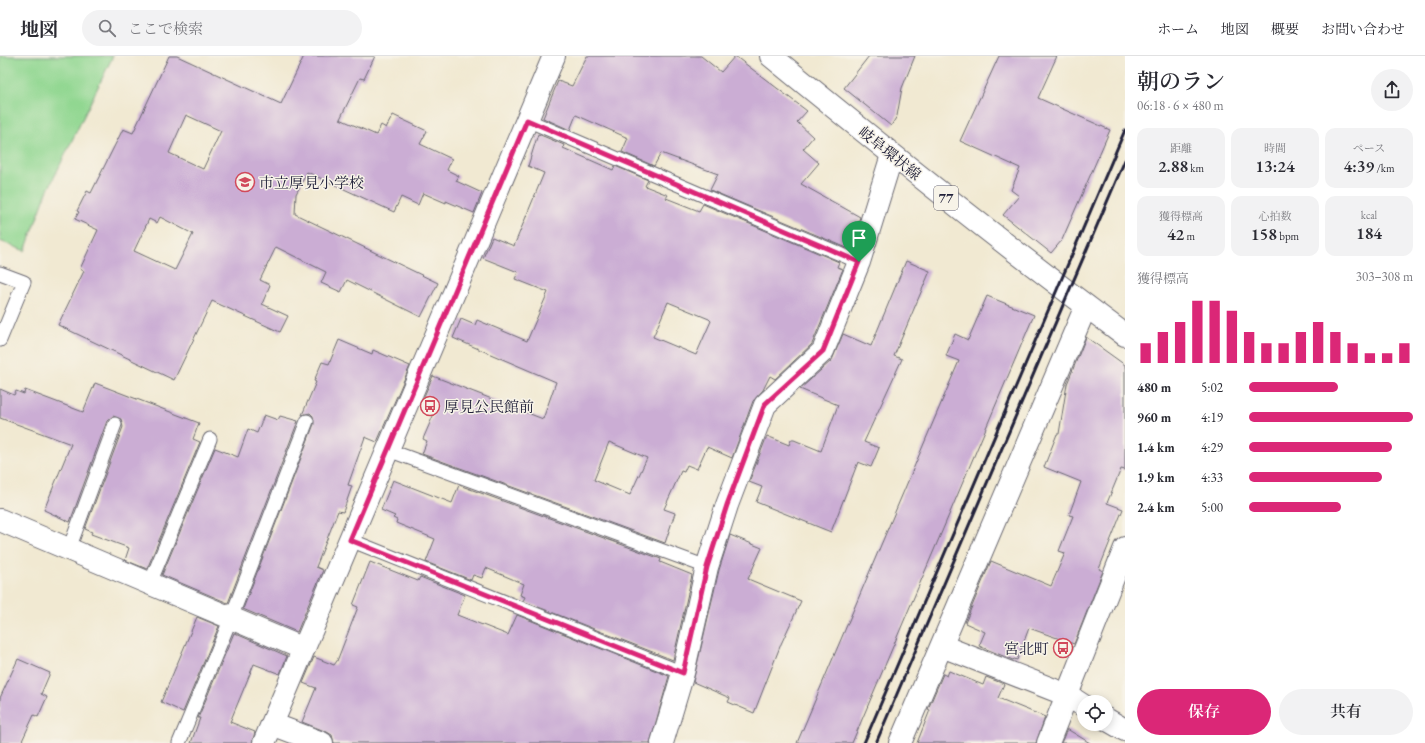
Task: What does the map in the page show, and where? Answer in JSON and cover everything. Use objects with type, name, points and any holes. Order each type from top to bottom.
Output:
[{"type":"street","points":[[322,743],[268,733],[554,56]]},
{"type":"street","name":"岐阜環状線","points":[[771,56],[892,155],[1125,335]]},
{"type":"street","points":[[662,743],[683,673],[707,567],[727,505],[765,404],[823,351],[859,262],[892,155]]},
{"type":"street","points":[[900,743],[1086,306]]},
{"type":"street","points":[[0,520],[304,649]]},
{"type":"street","points":[[1048,743],[1076,701],[1125,548]]},
{"type":"street","points":[[942,646],[1076,701]]},
{"type":"street","points":[[1113,723],[1125,730]]},
{"type":"lane","points":[[527,120],[859,262]]},
{"type":"lane","points":[[0,273],[24,282],[0,340]]},
{"type":"lane","points":[[179,743],[231,618],[307,421]]},
{"type":"lane","points":[[69,549],[115,424]]},
{"type":"lane","points":[[150,583],[210,439]]},
{"type":"lane","points":[[388,450],[707,567]]},
{"type":"lane","points":[[350,540],[683,673]]},
{"type":"green space","points":[[0,56],[113,56],[47,192],[25,251],[0,241]]},
{"type":"building","points":[[169,56],[177,56],[281,104],[304,56],[375,56],[364,79],[360,78],[340,119],[376,135],[381,125],[386,128],[393,115],[427,131],[420,144],[452,159],[447,170],[459,176],[456,181],[482,193],[474,213],[423,193],[418,205],[401,197],[394,212],[307,172],[296,194],[295,214],[438,283],[421,317],[347,280],[341,292],[321,283],[326,272],[276,247],[260,280],[270,285],[262,304],[288,316],[280,332],[212,301],[174,380],[58,325],[84,271],[80,269],[98,230],[75,219],[79,212],[77,211],[87,191],[91,193],[123,129],[133,133]],"holes":[[[186,115],[221,131],[203,169],[169,153]],[[160,217],[193,234],[175,270],[134,251],[149,219],[157,223]]]},
{"type":"building","points":[[587,56],[701,56],[721,72],[735,56],[807,111],[797,122],[813,137],[803,149],[819,163],[801,184],[860,217],[847,248],[710,190],[718,174],[661,153],[654,166],[622,152],[628,138],[576,115],[570,130],[543,118],[558,81],[572,86]]},
{"type":"building","points":[[869,56],[915,56],[902,88],[897,116],[891,126],[844,88]]},
{"type":"building","points":[[999,56],[1057,56],[1038,98],[1110,130],[1062,240],[1051,253],[1003,215],[1019,196],[1011,190],[1020,168],[960,141]]},
{"type":"building","points":[[538,134],[564,145],[563,148],[613,170],[615,166],[648,180],[645,186],[668,195],[666,198],[699,211],[703,204],[839,262],[837,267],[843,269],[812,344],[775,379],[770,376],[763,390],[753,401],[732,458],[707,447],[697,469],[687,465],[684,472],[681,471],[664,509],[675,513],[665,543],[422,454],[427,441],[423,439],[436,409],[421,403],[433,376],[543,419],[556,382],[453,338],[461,319],[475,325],[477,320],[527,341],[548,292],[515,279],[518,272],[483,258],[492,237],[514,246],[544,173],[528,166]],"holes":[[[668,302],[711,321],[696,355],[653,337]],[[609,442],[647,458],[630,495],[594,480]]]},
{"type":"building","points":[[906,261],[930,271],[894,356],[902,359],[864,442],[879,448],[871,467],[858,462],[831,532],[756,502],[762,487],[749,482],[767,436],[789,445],[791,440],[794,440],[821,451],[838,405],[800,389],[832,360],[843,334],[871,346]]},
{"type":"building","points":[[987,296],[1034,315],[852,743],[797,743],[959,361],[946,356],[955,334],[968,340]]},
{"type":"building","points":[[1086,337],[1125,365],[1125,470],[1121,469],[1107,503],[1123,509],[1099,569],[1103,571],[1074,644],[1029,628],[1017,660],[1013,660],[979,646],[985,632],[965,623],[991,561],[1051,586],[1065,553],[1059,551],[1073,516],[1069,515],[1081,482],[1044,467],[1057,434],[1059,434],[1067,384]]},
{"type":"building","points":[[339,340],[372,354],[373,350],[410,366],[377,442],[365,437],[348,485],[352,486],[343,512],[338,511],[316,567],[323,570],[297,632],[243,609],[314,424],[313,416],[310,413],[302,415],[316,382],[314,381],[322,362],[329,364]]},
{"type":"building","points":[[95,383],[199,423],[193,439],[200,442],[147,569],[125,560],[129,548],[91,534],[92,532],[85,529],[123,427],[121,419],[113,416],[107,421],[70,522],[44,510],[71,444],[0,418],[0,389],[14,395],[16,391],[24,394],[25,390],[83,412]]},
{"type":"building","points":[[264,415],[278,420],[280,416],[298,421],[228,603],[162,575],[215,448],[238,457],[248,429],[257,433]]},
{"type":"building","points":[[393,480],[452,503],[459,485],[661,559],[660,562],[692,575],[673,660],[523,601],[525,597],[520,595],[524,584],[486,568],[482,578],[473,575],[471,580],[426,562],[435,539],[396,523],[397,520],[393,518],[395,516],[381,510]]},
{"type":"building","points":[[730,535],[762,548],[748,579],[801,601],[781,644],[754,713],[728,702],[730,698],[693,682],[719,570]]},
{"type":"building","points":[[370,562],[418,581],[420,577],[465,595],[457,615],[508,635],[517,615],[669,676],[650,743],[334,743],[332,735],[302,722],[316,688],[303,683],[314,657],[334,665],[337,661],[358,607],[353,605]]},
{"type":"building","points":[[197,617],[219,626],[183,712],[161,702]]},
{"type":"building","points":[[234,633],[287,656],[280,674],[254,664],[230,722],[255,732],[252,743],[191,743],[200,718],[198,718]]},
{"type":"building","points":[[18,659],[50,673],[41,694],[47,697],[38,717],[34,715],[21,743],[0,743],[0,698]]},
{"type":"building","points":[[949,671],[983,685],[986,677],[1004,684],[998,698],[1045,717],[1036,743],[917,743],[930,710],[928,709],[943,674],[947,676]]},
{"type":"building","points":[[1067,729],[1090,743],[1061,743]]},
{"type":"railway","points":[[864,743],[1125,130]]},
{"type":"railway","points":[[876,743],[1125,160]]},
{"type":"place","name":"市立厚見小学校","points":[[245,182]]},
{"type":"place","name":"厚見公民館前","points":[[430,406]]},
{"type":"place","name":"宮北町","points":[[1063,648]]},
{"type":"route","points":[[527,120],[859,262],[823,351],[765,404],[727,505],[707,567],[683,673],[350,540],[527,120]]}]
